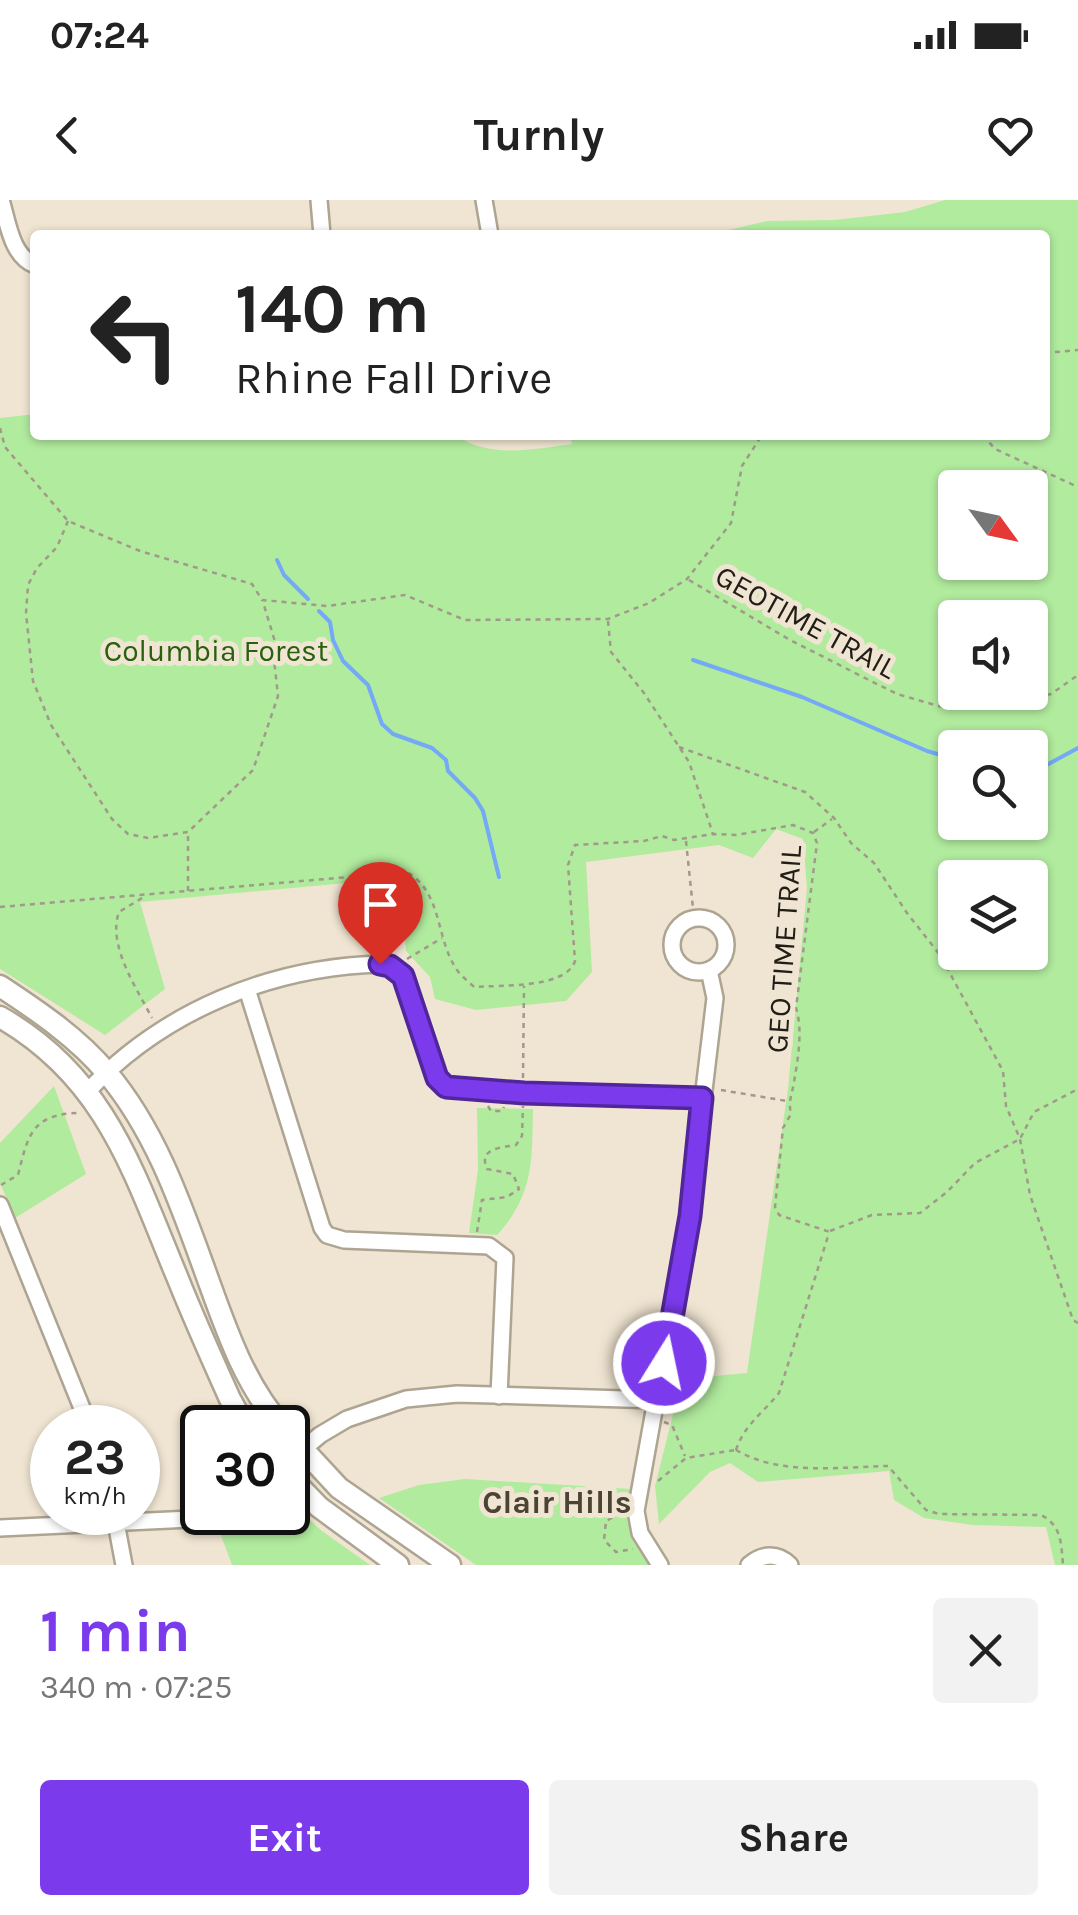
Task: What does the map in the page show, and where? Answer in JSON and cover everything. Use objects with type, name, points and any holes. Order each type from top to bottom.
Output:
[{"type":"main road","points":[[0,986],[72,1039],[106,1072],[149,1135],[171,1180],[231,1342],[264,1405]]},
{"type":"main road","points":[[0,1017],[44,1048],[121,1142],[234,1405]]},
{"type":"main road","points":[[310,1467],[450,1565]]},
{"type":"main road","points":[[310,1498],[398,1565]]},
{"type":"street","points":[[1,200],[17,250],[30,263]]},
{"type":"street","points":[[319,200],[322,230]]},
{"type":"street","points":[[484,200],[489,230]]},
{"type":"street","points":[[694,918],[718,925],[726,939],[723,957],[709,970],[689,970],[672,952],[677,929],[694,918]]},
{"type":"street","points":[[86,1102],[106,1072],[126,1053],[173,1023],[247,989],[304,972],[385,964],[403,976],[437,1078],[446,1087],[702,1098]]},
{"type":"street","points":[[660,1565],[640,1533],[636,1510],[690,1216],[715,998],[709,970]]},
{"type":"street","points":[[247,989],[327,1235],[344,1240],[475,1245],[496,1249],[506,1265],[499,1396]]},
{"type":"street","points":[[0,1205],[81,1405]]},
{"type":"street","points":[[310,1443],[347,1419],[406,1399],[457,1394],[658,1400]]},
{"type":"street","points":[[0,1528],[30,1525]]},
{"type":"street","points":[[119,1535],[124,1565]]},
{"type":"street","points":[[749,1565],[777,1556],[790,1565]]},
{"type":"path","points":[[1050,353],[1078,350]]},
{"type":"path","points":[[0,428],[4,447],[68,521],[140,551],[252,584],[262,600],[276,645],[278,696],[260,743],[259,757],[243,781],[188,832],[148,838],[128,834],[119,826],[51,725],[33,681],[26,613],[28,585],[37,568],[57,547],[68,521]]},
{"type":"path","points":[[262,600],[327,606],[404,595],[465,620],[608,620],[650,604],[686,579],[731,522],[742,466],[759,440]]},
{"type":"path","points":[[987,440],[995,449],[1078,486]]},
{"type":"path","name":"GEOTIME TRAIL","points":[[686,579],[867,680],[942,708],[996,706],[1051,694],[1078,674]]},
{"type":"path","points":[[608,620],[610,652],[689,762],[713,834]]},
{"type":"path","points":[[679,747],[805,792],[834,818],[851,843],[874,862],[940,955],[1003,1071],[1006,1106],[1020,1139],[1030,1195],[1073,1320],[1078,1323]]},
{"type":"path","points":[[813,833],[834,818]]},
{"type":"path","name":"GEO TIME TRAIL","points":[[0,907],[407,872],[422,880],[431,896],[458,972],[474,986],[524,984],[564,976],[572,970],[568,866],[575,845],[644,842],[662,836],[674,840],[736,835],[793,825],[813,833],[817,843],[796,1008],[800,1019],[794,1085],[788,1102],[791,1114],[783,1128],[776,1208],[780,1215],[830,1232]]},
{"type":"path","points":[[188,832],[188,892]]},
{"type":"path","points":[[686,839],[694,918]]},
{"type":"path","points":[[143,897],[119,912],[116,936],[152,1018]]},
{"type":"path","points":[[407,959],[443,937]]},
{"type":"path","points":[[523,1084],[524,984]]},
{"type":"path","points":[[702,1098],[719,1089],[788,1102]]},
{"type":"path","points":[[736,1450],[750,1422],[779,1393],[830,1232],[872,1215],[920,1213],[975,1163],[1020,1139],[1034,1112],[1078,1089]]},
{"type":"path","points":[[475,1245],[482,1200],[507,1197],[519,1189],[513,1174],[486,1169],[483,1161],[491,1149],[516,1144],[522,1136],[523,1100]]},
{"type":"path","points":[[1,1185],[18,1175],[28,1134],[86,1102]]},
{"type":"path","points":[[488,1105],[490,1111],[502,1112],[505,1105]]},
{"type":"path","points":[[654,1420],[672,1425],[686,1458]]},
{"type":"path","points":[[642,1479],[660,1482],[686,1458],[736,1450],[748,1457],[804,1468],[888,1466],[926,1510],[940,1514],[1040,1515],[1053,1522],[1060,1537],[1064,1565]]},
{"type":"path","points":[[634,1549],[616,1552],[608,1547],[603,1529],[614,1516],[636,1510]]},
{"type":"green space","name":"Columbia Forest","points":[[945,200],[1078,200],[1078,1565],[1055,1565],[1046,1527],[973,1525],[924,1518],[894,1500],[889,1471],[758,1482],[730,1463],[710,1472],[659,1524],[655,1486],[682,1379],[747,1373],[788,1089],[807,888],[803,839],[776,829],[753,858],[719,845],[586,862],[592,972],[566,1001],[476,1010],[435,999],[430,977],[406,951],[401,878],[140,902],[165,989],[105,1035],[0,969],[0,418],[30,415],[30,440],[465,440],[497,450],[543,448],[572,444],[571,440],[1050,440],[1050,230],[728,230],[767,221],[835,220],[905,212]]},
{"type":"green space","points":[[54,1086],[86,1174],[15,1218],[0,1183],[0,1143]]},
{"type":"green space","points":[[477,1108],[533,1109],[531,1161],[524,1191],[497,1235],[469,1233],[478,1170]]},
{"type":"green space","points":[[465,1479],[631,1489],[633,1529],[650,1565],[476,1565],[379,1498],[419,1485]]},
{"type":"green space","points":[[310,1520],[370,1565],[232,1565],[221,1535],[310,1535]]},
{"type":"waterway","points":[[277,560],[284,575],[308,599]]},
{"type":"waterway","points":[[319,611],[330,622],[343,661],[368,685],[382,724],[393,734],[432,748],[475,798],[483,811],[499,877]]},
{"type":"waterway","points":[[693,660],[802,697],[938,754]]},
{"type":"waterway","points":[[1048,764],[1078,748]]},
{"type":"district","name":"Clair Hills","points":[[557,1502]]},
{"type":"route","points":[[380,964],[403,976],[437,1078],[446,1087],[702,1098],[690,1216],[664,1363]]}]
